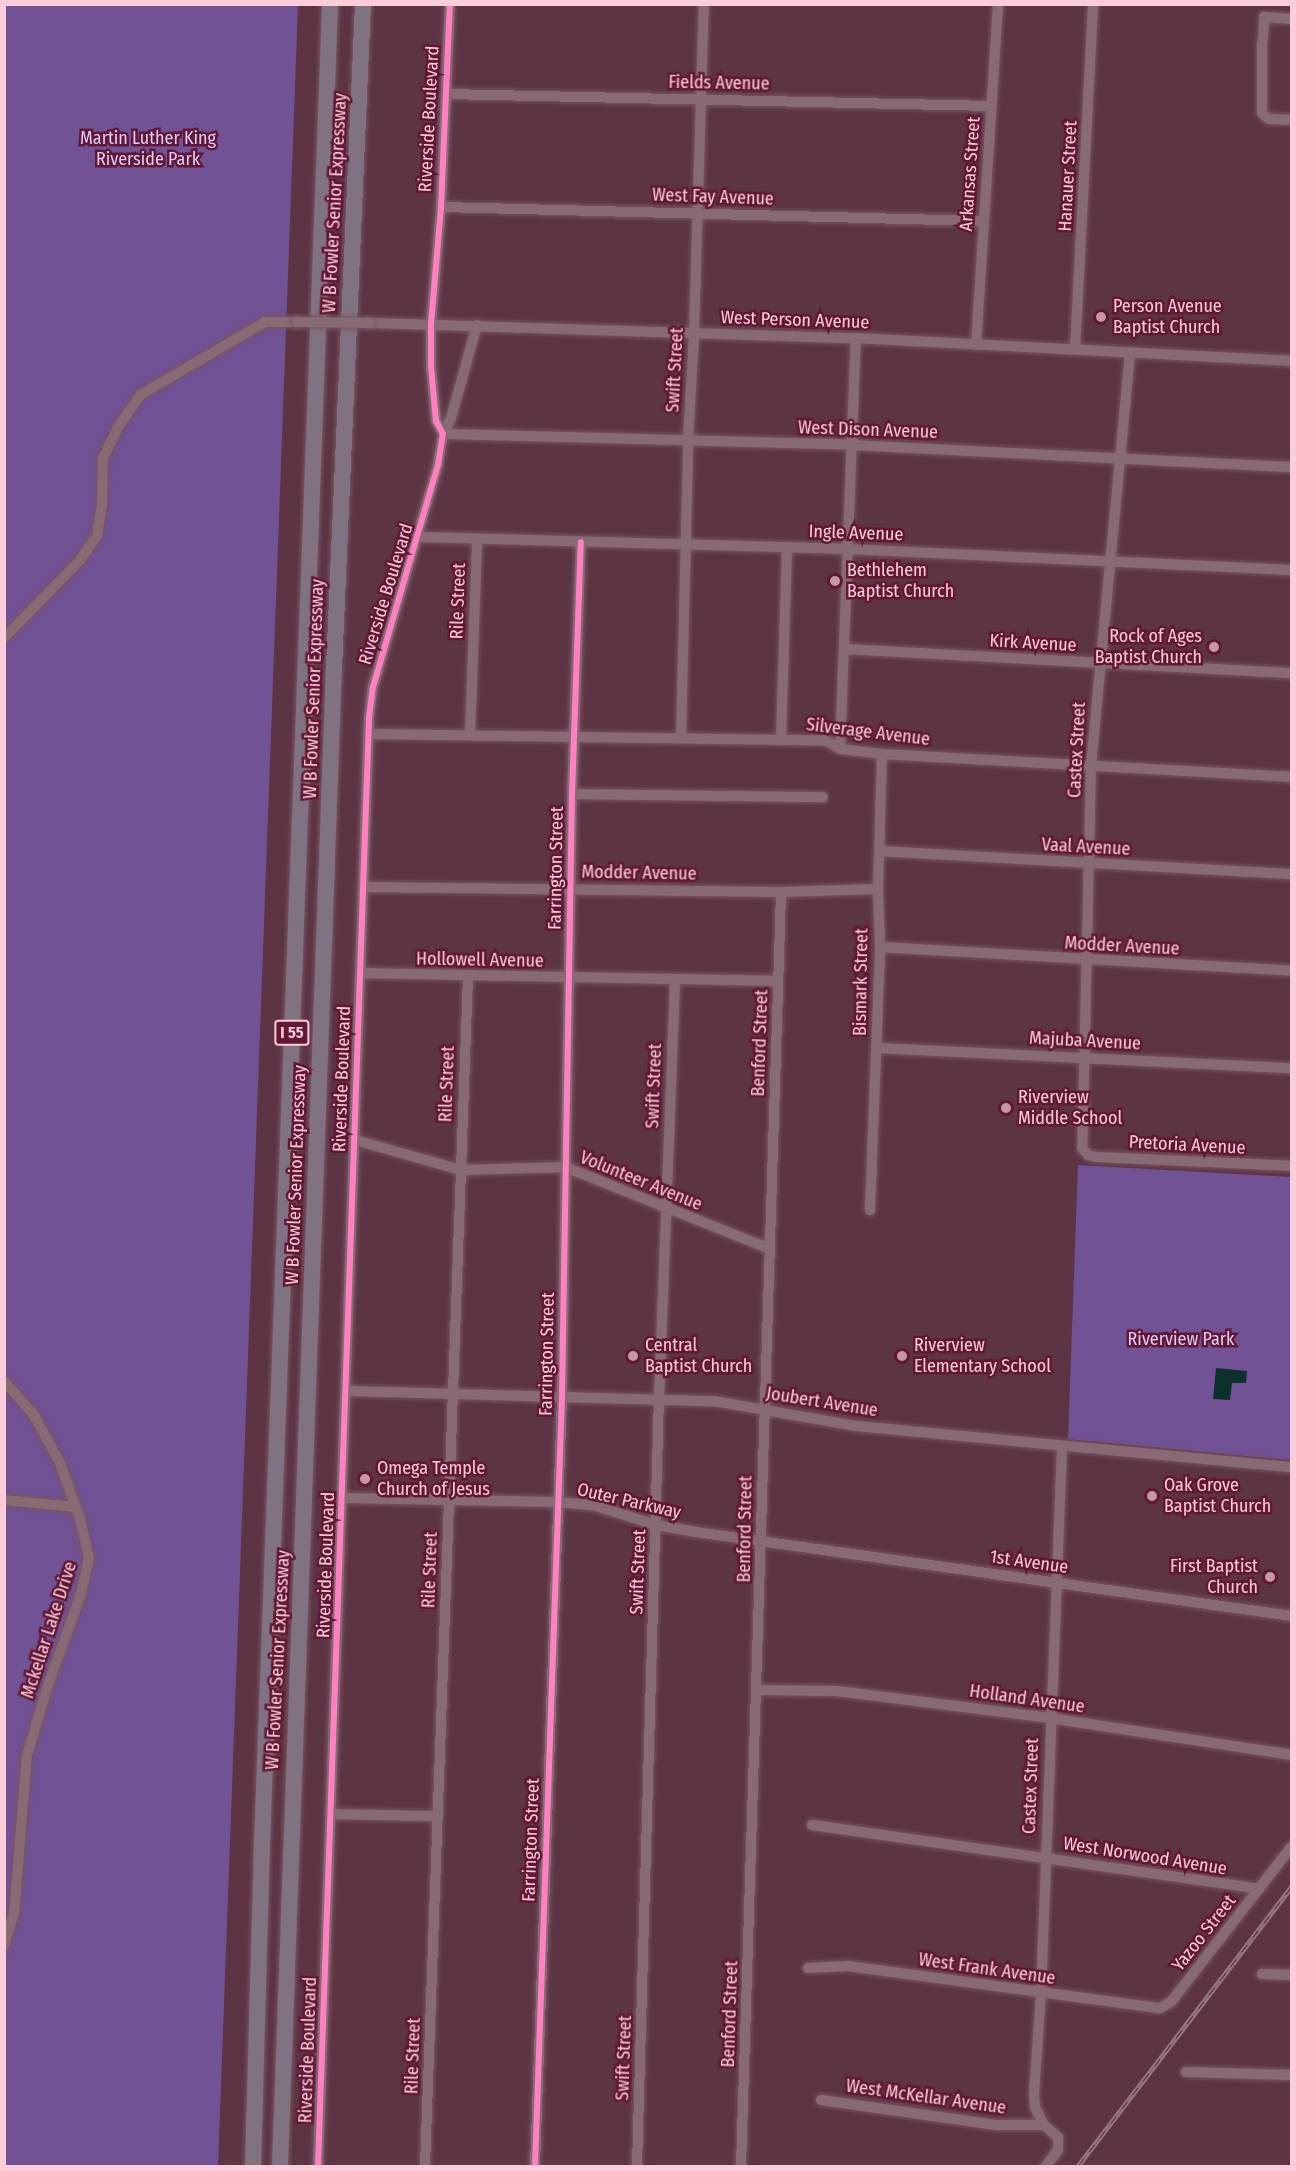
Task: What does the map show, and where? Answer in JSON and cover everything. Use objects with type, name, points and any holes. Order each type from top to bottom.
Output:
[{"type":"highway","name":"W B Fowler Senior Expressway","points":[[253,2166],[330,4]]},
{"type":"highway","name":"W B Fowler Senior Expressway","points":[[280,2166],[335,656],[363,4]]},
{"type":"highway","points":[[242,2166],[255,2089]]},
{"type":"highway","points":[[282,2090],[290,2166]]},
{"type":"street","name":"Riverside Boulevard","points":[[443,434],[436,421],[431,367],[431,324],[441,207],[450,4]]},
{"type":"street","name":"Swift Street","points":[[681,738],[688,441],[694,333],[704,4]]},
{"type":"street","name":"Arkansas Street","points":[[976,345],[998,4]]},
{"type":"street","name":"Hanauer Street","points":[[1075,349],[1094,4]]},
{"type":"street","points":[[1292,19],[1264,17],[1262,41],[1262,112],[1269,118],[1292,120]]},
{"type":"street","name":"Fields Avenue","points":[[446,94],[991,106]]},
{"type":"street","name":"West Fay Avenue","points":[[441,207],[984,221]]},
{"type":"street","name":"West Person Avenue","points":[[4,638],[80,560],[97,536],[102,504],[103,458],[118,428],[140,394],[265,322],[370,322],[856,338],[1292,361]]},
{"type":"street","name":"Riverside Boulevard","points":[[318,2166],[368,734],[373,687],[419,537],[438,465],[443,434],[451,418],[477,325]]},
{"type":"street","points":[[840,749],[856,338]]},
{"type":"street","name":"Castex Street","points":[[1084,1152],[1091,766],[1130,352]]},
{"type":"street","name":"West Dison Avenue","points":[[443,434],[852,445],[1292,467]]},
{"type":"street","name":"Ingle Avenue","points":[[419,537],[847,549],[1292,570]]},
{"type":"street","name":"Rile Street","points":[[470,735],[477,540]]},
{"type":"street","name":"Farrington Street","points":[[535,2166],[556,1502],[562,1395],[572,794],[581,542]]},
{"type":"street","points":[[781,740],[787,548]]},
{"type":"street","name":"Kirk Avenue","points":[[844,649],[1292,673]]},
{"type":"street","name":"Silverage Avenue","points":[[368,734],[825,741],[840,749],[882,754],[1292,777]]},
{"type":"street","name":"Bismark Street","points":[[870,1210],[880,947],[878,889],[882,754]]},
{"type":"street","points":[[572,794],[823,797]]},
{"type":"street","name":"Vaal Avenue","points":[[879,850],[1088,864],[1292,874]]},
{"type":"street","name":"Modder Avenue","points":[[363,886],[781,892],[878,889]]},
{"type":"street","name":"Benford Street","points":[[741,2166],[781,892]]},
{"type":"street","name":"Modder Avenue","points":[[880,947],[1292,971]]},
{"type":"street","name":"Hollowell Avenue","points":[[361,973],[778,981]]},
{"type":"street","name":"Rile Street","points":[[425,2166],[468,975]]},
{"type":"street","name":"Swift Street","points":[[638,2166],[659,1398],[675,979]]},
{"type":"street","name":"Majuba Avenue","points":[[877,1048],[1292,1068]]},
{"type":"street","name":"Volunteer Avenue","points":[[355,1140],[461,1170],[565,1167],[770,1249]]},
{"type":"street","name":"Pretoria Avenue","points":[[1084,1152],[1096,1157],[1292,1166]]},
{"type":"street","name":"Mckellar Lake Drive","points":[[4,1381],[34,1415],[60,1463],[89,1558],[81,1594],[47,1688],[27,1755],[14,1913],[4,1945]]},
{"type":"street","name":"Joubert Avenue","points":[[346,1391],[562,1395],[714,1401],[856,1426],[1292,1467]]},
{"type":"street","name":"Castex Street","points":[[1044,2126],[1035,2107],[1034,2094],[1041,1993],[1044,1857],[1062,1446]]},
{"type":"street","name":"Outer Parkway","points":[[343,1498],[556,1502],[593,1505],[656,1525],[762,1542]]},
{"type":"street","points":[[4,1500],[75,1507]]},
{"type":"street","name":"1st Avenue","points":[[762,1542],[1292,1616]]},
{"type":"street","name":"Holland Avenue","points":[[757,1690],[837,1691],[1050,1718],[1292,1755]]},
{"type":"street","points":[[332,1814],[438,1816]]},
{"type":"street","name":"West Norwood Avenue","points":[[812,1826],[1259,1889]]},
{"type":"street","name":"Yazoo Street","points":[[1160,2008],[1171,2002],[1292,1846]]},
{"type":"street","name":"West Frank Avenue","points":[[808,1968],[848,1966],[1160,2008]]},
{"type":"street","points":[[1262,1974],[1292,1975]]},
{"type":"street","points":[[1186,2072],[1292,2075]]},
{"type":"street","name":"West McKellar Avenue","points":[[821,2100],[996,2125],[1044,2126]]},
{"type":"street","points":[[1044,2126],[1058,2137],[1058,2150],[1046,2166]]},
{"type":"green space","name":"Martin Luther King Riverside Park","points":[[5,5],[298,5],[218,2166],[5,2166]]},
{"type":"green space","name":"Riverview Park","points":[[1078,1165],[1291,1177],[1291,1460],[1068,1439]]},
{"type":"shaded area","points":[[1216,1368],[1247,1371],[1246,1383],[1232,1383],[1230,1400],[1213,1399]]},
{"type":"railway","points":[[1078,2166],[1292,1886]]},
{"type":"cycle path","points":[[318,2166],[369,718],[373,687],[438,465],[443,434],[436,421],[431,367],[431,324],[441,207],[450,4]]},
{"type":"cycle path","points":[[535,2166],[562,1395],[572,794],[581,542]]},
{"type":"place","name":"Person Avenue Baptist Church","points":[[1101,317]]},
{"type":"place","name":"Bethlehem Baptist Church","points":[[835,581]]},
{"type":"place","name":"Rock of Ages Baptist Church","points":[[1214,647]]},
{"type":"place","name":"Riverview Middle School","points":[[1006,1108]]},
{"type":"place","name":"Central Baptist Church","points":[[633,1356]]},
{"type":"place","name":"Riverview Elementary School","points":[[902,1356]]},
{"type":"place","name":"Omega Temple Church of Jesus","points":[[365,1479]]},
{"type":"place","name":"Oak Grove Baptist Church","points":[[1152,1496]]},
{"type":"place","name":"First Baptist Church","points":[[1270,1577]]}]
